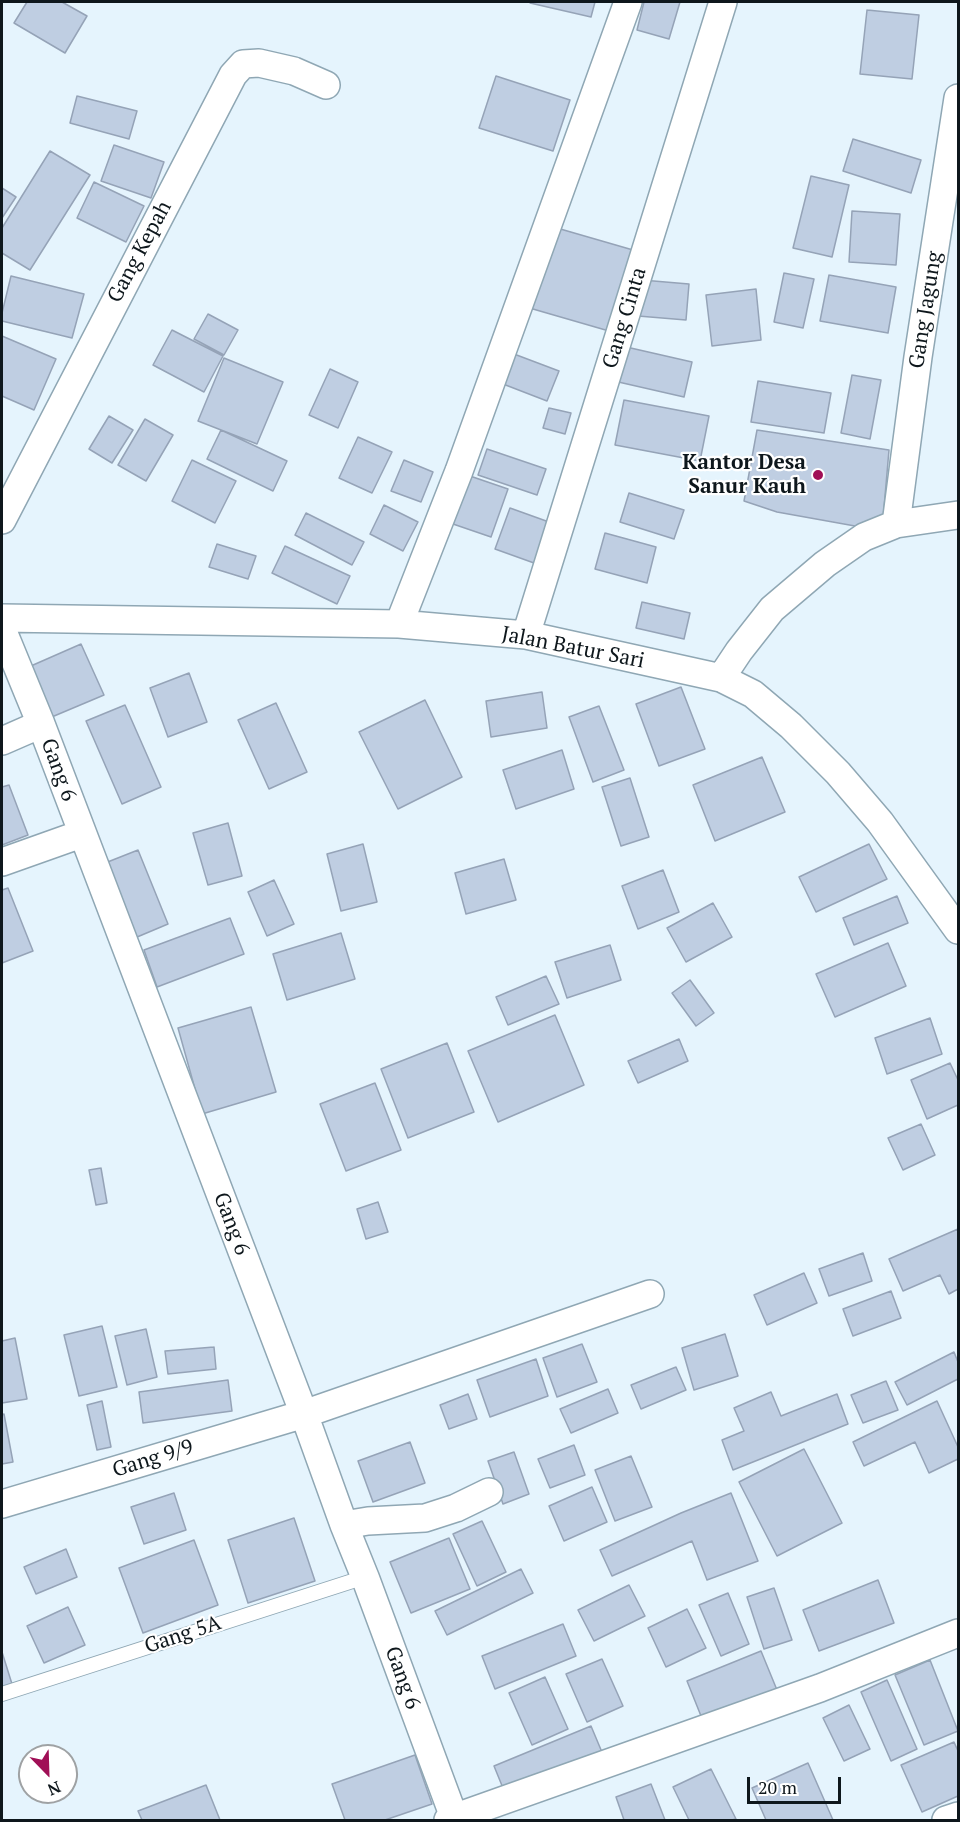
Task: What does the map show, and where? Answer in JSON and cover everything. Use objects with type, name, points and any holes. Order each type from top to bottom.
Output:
[{"type":"street","points":[[399,624],[463,460],[628,2]]},
{"type":"street","name":"Gang Cinta","points":[[526,635],[723,2]]},
{"type":"street","name":"Gang Kepah","points":[[2,520],[232,75],[243,64],[259,63],[294,71],[326,85]]},
{"type":"street","name":"Gang Jagung","points":[[896,524],[920,345],[958,98]]},
{"type":"street","points":[[721,678],[746,641],[772,609],[825,564],[864,537],[896,524],[958,515]]},
{"type":"street","name":"Jalan Batur Sari","points":[[2,618],[399,624],[526,635],[721,678],[753,694],[791,726],[837,772],[880,822],[958,930]]},
{"type":"street","name":"Gang 6","points":[[2,629],[41,724],[81,834],[304,1414],[452,1820]]},
{"type":"street","points":[[2,741],[41,724]]},
{"type":"street","points":[[2,862],[81,834]]},
{"type":"street","name":"Gang 9/9","points":[[2,1504],[304,1414],[650,1294]]},
{"type":"street","points":[[344,1525],[368,1521],[425,1518],[456,1508],[489,1492]]},
{"type":"street","points":[[452,1820],[820,1688],[958,1633]]},
{"type":"street","points":[[946,1821],[958,1816]]},
{"type":"lane","name":"Gang 5A","points":[[2,1694],[365,1577]]},
{"type":"building","points":[[27,2],[62,2],[87,16],[65,53],[14,23]]},
{"type":"building","points":[[530,2],[595,2],[591,17]]},
{"type":"building","points":[[644,2],[680,2],[669,39],[637,30]]},
{"type":"building","points":[[867,10],[919,15],[912,79],[860,74]]},
{"type":"building","points":[[496,76],[570,100],[553,151],[479,128]]},
{"type":"building","points":[[77,96],[137,111],[129,139],[70,123]]},
{"type":"building","points":[[853,139],[921,160],[911,193],[843,171]]},
{"type":"building","points":[[114,145],[164,162],[151,198],[101,181]]},
{"type":"building","points":[[50,151],[90,175],[30,270],[2,253],[2,228]]},
{"type":"building","points":[[811,176],[849,185],[832,257],[793,248]]},
{"type":"building","points":[[94,182],[144,206],[126,242],[77,218]]},
{"type":"building","points":[[2,188],[16,197],[2,218]]},
{"type":"building","points":[[852,211],[900,214],[896,265],[849,262]]},
{"type":"building","points":[[550,226],[633,250],[609,331],[526,307]]},
{"type":"building","points":[[784,273],[814,279],[803,328],[774,322]]},
{"type":"building","points":[[829,275],[896,287],[888,333],[820,321]]},
{"type":"building","points":[[11,276],[84,294],[72,338],[2,321]]},
{"type":"building","points":[[642,280],[689,284],[686,320],[638,316]]},
{"type":"building","points":[[756,289],[761,340],[712,346],[706,295]]},
{"type":"building","points":[[208,314],[238,330],[224,355],[194,339]]},
{"type":"building","points":[[172,330],[223,356],[204,392],[153,365]]},
{"type":"building","points":[[2,336],[56,359],[34,410],[2,396]]},
{"type":"building","points":[[622,346],[692,362],[684,397],[614,381]]},
{"type":"building","points":[[514,354],[559,371],[547,401],[503,384]]},
{"type":"building","points":[[224,358],[283,382],[257,444],[198,421]]},
{"type":"building","points":[[330,369],[358,382],[338,428],[309,415]]},
{"type":"building","points":[[852,375],[881,380],[870,439],[841,433]]},
{"type":"building","points":[[758,381],[831,393],[824,433],[751,422]]},
{"type":"building","points":[[624,400],[709,416],[700,461],[615,445]]},
{"type":"building","points":[[549,408],[571,413],[565,434],[543,428]]},
{"type":"building","points":[[109,416],[133,430],[112,463],[89,449]]},
{"type":"building","points":[[145,419],[173,435],[146,481],[118,465]]},
{"type":"building","points":[[221,430],[287,461],[273,491],[207,459]]},
{"type":"building","name":"Kantor Desa Sanur Kauh","points":[[757,430],[889,450],[883,519],[855,526],[777,512],[744,501]]},
{"type":"building","points":[[358,437],[392,452],[372,493],[339,478]]},
{"type":"building","points":[[487,449],[546,469],[537,495],[478,475]]},
{"type":"building","points":[[192,460],[236,481],[215,523],[172,501]]},
{"type":"building","points":[[404,460],[433,472],[421,502],[391,491]]},
{"type":"building","points":[[470,476],[508,489],[491,537],[453,524]]},
{"type":"building","points":[[629,493],[684,510],[674,539],[620,522]]},
{"type":"building","points":[[384,505],[418,522],[403,551],[370,534]]},
{"type":"building","points":[[510,508],[549,522],[534,563],[495,549]]},
{"type":"building","points":[[306,513],[364,542],[352,565],[295,535]]},
{"type":"building","points":[[605,533],[656,547],[647,583],[595,569]]},
{"type":"building","points":[[217,544],[256,556],[248,579],[209,567]]},
{"type":"building","points":[[285,546],[350,576],[337,604],[272,573]]},
{"type":"building","points":[[642,602],[690,613],[684,639],[636,628]]},
{"type":"building","points":[[81,644],[104,695],[47,719],[24,669]]},
{"type":"building","points":[[189,673],[207,722],[168,737],[150,688]]},
{"type":"building","points":[[681,687],[705,749],[659,766],[636,704]]},
{"type":"building","points":[[542,692],[547,728],[491,737],[486,701]]},
{"type":"building","points":[[425,700],[462,777],[398,809],[359,732]]},
{"type":"building","points":[[276,703],[307,772],[269,789],[238,720]]},
{"type":"building","points":[[125,705],[161,787],[122,804],[86,721]]},
{"type":"building","points":[[599,706],[624,770],[593,782],[569,717]]},
{"type":"building","points":[[562,750],[574,789],[516,809],[503,770]]},
{"type":"building","points":[[762,757],[785,812],[715,841],[693,785]]},
{"type":"building","points":[[630,778],[649,837],[621,846],[602,787]]},
{"type":"building","points":[[9,785],[28,835],[2,845],[2,787]]},
{"type":"building","points":[[228,823],[242,876],[208,885],[193,833]]},
{"type":"building","points":[[363,844],[377,902],[341,911],[327,854]]},
{"type":"building","points":[[869,844],[887,879],[816,912],[799,877]]},
{"type":"building","points":[[138,850],[168,924],[130,940],[100,865]]},
{"type":"building","points":[[504,859],[516,900],[466,914],[455,873]]},
{"type":"building","points":[[663,870],[679,912],[638,929],[622,886]]},
{"type":"building","points":[[274,880],[294,924],[267,936],[248,892]]},
{"type":"building","points":[[8,888],[33,951],[2,963],[2,890]]},
{"type":"building","points":[[897,896],[908,923],[854,945],[843,918]]},
{"type":"building","points":[[713,903],[732,937],[686,962],[667,928]]},
{"type":"building","points":[[230,918],[244,954],[157,987],[144,950]]},
{"type":"building","points":[[341,933],[355,979],[287,1000],[273,954]]},
{"type":"building","points":[[888,943],[906,986],[835,1017],[816,974]]},
{"type":"building","points":[[610,945],[621,980],[567,998],[555,962]]},
{"type":"building","points":[[546,976],[559,1004],[508,1025],[496,997]]},
{"type":"building","points":[[690,980],[714,1013],[696,1026],[672,993]]},
{"type":"building","points":[[251,1007],[276,1092],[202,1114],[178,1028]]},
{"type":"building","points":[[555,1015],[584,1085],[498,1122],[468,1051]]},
{"type":"building","points":[[930,1018],[942,1054],[887,1074],[875,1038]]},
{"type":"building","points":[[679,1039],[688,1061],[638,1083],[628,1061]]},
{"type":"building","points":[[447,1043],[474,1112],[408,1138],[381,1069]]},
{"type":"building","points":[[950,1063],[958,1080],[958,1105],[927,1119],[911,1080]]},
{"type":"building","points":[[375,1083],[401,1150],[346,1171],[320,1104]]},
{"type":"building","points":[[921,1124],[935,1155],[903,1170],[888,1138]]},
{"type":"building","points":[[101,1168],[107,1203],[96,1205],[89,1170]]},
{"type":"building","points":[[378,1202],[388,1232],[366,1239],[357,1209]]},
{"type":"building","points":[[958,1229],[958,1289],[949,1294],[940,1275],[903,1291],[889,1259]]},
{"type":"building","points":[[863,1253],[872,1281],[829,1296],[819,1269]]},
{"type":"building","points":[[804,1273],[817,1303],[767,1325],[754,1295]]},
{"type":"building","points":[[891,1291],[901,1318],[853,1336],[843,1309]]},
{"type":"building","points":[[102,1326],[117,1387],[79,1396],[64,1335]]},
{"type":"building","points":[[146,1329],[157,1377],[127,1385],[115,1336]]},
{"type":"building","points":[[725,1334],[738,1376],[694,1390],[682,1348]]},
{"type":"building","points":[[15,1338],[27,1399],[2,1403],[2,1341]]},
{"type":"building","points":[[582,1344],[597,1382],[557,1397],[543,1358]]},
{"type":"building","points":[[214,1347],[216,1369],[168,1374],[165,1351]]},
{"type":"building","points":[[954,1352],[958,1362],[958,1379],[907,1405],[895,1382]]},
{"type":"building","points":[[536,1359],[548,1396],[490,1417],[477,1380]]},
{"type":"building","points":[[676,1367],[686,1390],[641,1409],[631,1385]]},
{"type":"building","points":[[228,1380],[232,1411],[143,1423],[139,1392]]},
{"type":"building","points":[[886,1381],[898,1410],[863,1423],[851,1395]]},
{"type":"building","points":[[608,1389],[618,1413],[571,1433],[560,1409]]},
{"type":"building","points":[[771,1392],[781,1416],[837,1394],[848,1424],[733,1470],[722,1440],[744,1431],[734,1408]]},
{"type":"building","points":[[468,1394],[477,1419],[449,1429],[440,1405]]},
{"type":"building","points":[[102,1401],[111,1447],[97,1450],[87,1405]]},
{"type":"building","points":[[937,1401],[958,1447],[958,1459],[929,1473],[915,1442],[864,1466],[853,1442]]},
{"type":"building","points":[[4,1414],[13,1462],[2,1464],[2,1415]]},
{"type":"building","points":[[410,1442],[425,1483],[373,1502],[358,1461]]},
{"type":"building","points":[[574,1445],[585,1475],[550,1488],[538,1459]]},
{"type":"building","points":[[804,1449],[842,1523],[777,1556],[739,1482]]},
{"type":"building","points":[[514,1452],[529,1494],[503,1504],[488,1461]]},
{"type":"building","points":[[631,1456],[652,1507],[615,1521],[595,1470]]},
{"type":"building","points":[[592,1487],[607,1522],[564,1541],[549,1506]]},
{"type":"building","points":[[174,1493],[186,1530],[144,1544],[131,1507]]},
{"type":"building","points":[[731,1493],[758,1561],[707,1580],[692,1541],[612,1576],[600,1550]]},
{"type":"building","points":[[294,1518],[315,1581],[248,1603],[228,1540]]},
{"type":"building","points":[[482,1521],[506,1572],[477,1586],[453,1534]]},
{"type":"building","points":[[449,1538],[470,1589],[411,1613],[390,1562]]},
{"type":"building","points":[[194,1540],[218,1605],[143,1633],[119,1568]]},
{"type":"building","points":[[66,1549],[77,1577],[36,1594],[24,1567]]},
{"type":"building","points":[[521,1569],[533,1593],[447,1635],[435,1611]]},
{"type":"building","points":[[878,1580],[894,1623],[819,1651],[803,1610]]},
{"type":"building","points":[[629,1585],[645,1616],[594,1641],[578,1610]]},
{"type":"building","points":[[774,1588],[792,1640],[764,1649],[747,1597]]},
{"type":"building","points":[[728,1593],[749,1644],[721,1656],[699,1605]]},
{"type":"building","points":[[68,1607],[85,1645],[44,1663],[27,1626]]},
{"type":"building","points":[[687,1609],[706,1648],[666,1667],[648,1628]]},
{"type":"building","points":[[563,1624],[576,1656],[495,1689],[482,1656]]},
{"type":"building","points":[[761,1651],[777,1690],[703,1721],[687,1681]]},
{"type":"building","points":[[2,1652],[12,1684],[2,1688]]},
{"type":"building","points":[[602,1659],[623,1706],[587,1722],[566,1674]]},
{"type":"building","points":[[930,1660],[958,1731],[924,1745],[895,1675]]},
{"type":"building","points":[[545,1677],[568,1729],[532,1745],[509,1693]]},
{"type":"building","points":[[887,1680],[917,1749],[891,1761],[861,1692]]},
{"type":"building","points":[[849,1705],[870,1749],[844,1761],[823,1718]]},
{"type":"building","points":[[591,1726],[604,1757],[507,1798],[494,1766]]},
{"type":"building","points":[[954,1742],[958,1751],[958,1796],[922,1812],[901,1765]]},
{"type":"building","points":[[415,1755],[432,1804],[385,1820],[345,1820],[332,1784]]},
{"type":"building","points":[[808,1763],[833,1820],[766,1820],[752,1788]]},
{"type":"building","points":[[711,1769],[736,1819],[689,1820],[673,1787]]},
{"type":"building","points":[[651,1784],[665,1820],[624,1820],[616,1797]]},
{"type":"building","points":[[206,1785],[220,1820],[142,1820],[138,1811]]},
{"type":"place","name":"Kantor Desa Sanur Kauh","points":[[818,475]]}]
